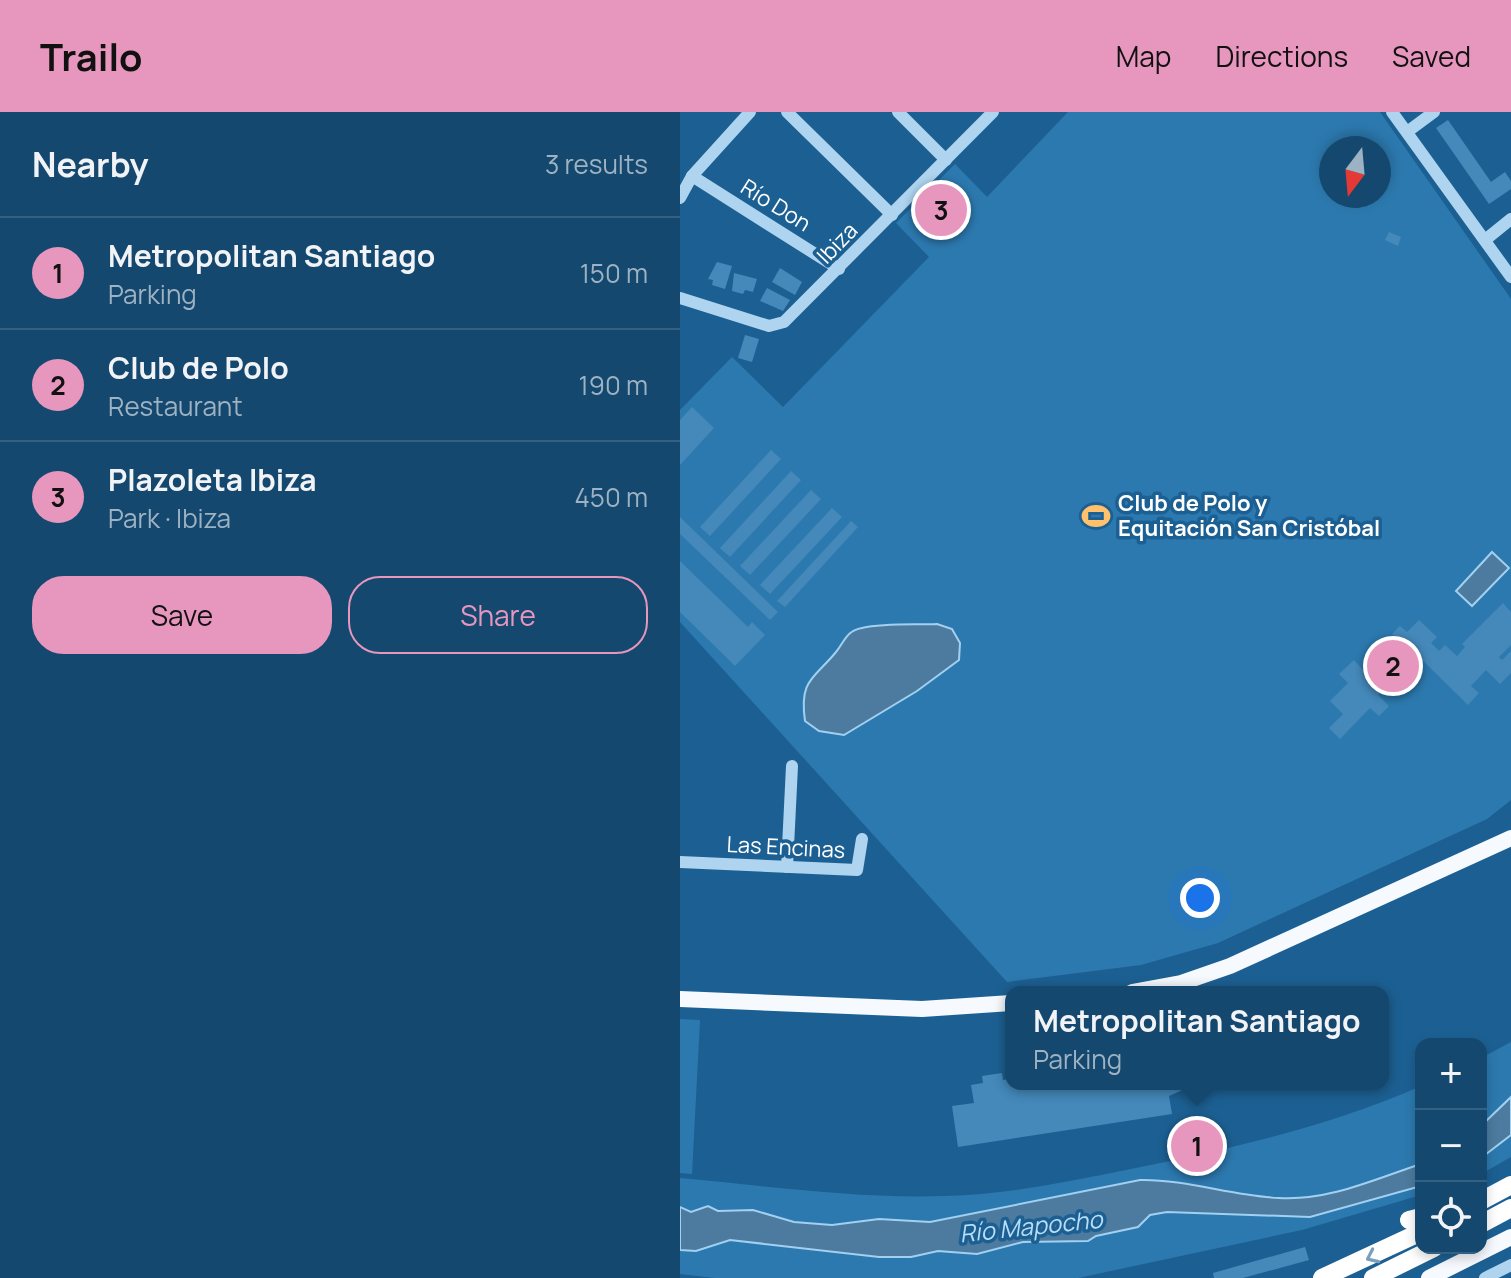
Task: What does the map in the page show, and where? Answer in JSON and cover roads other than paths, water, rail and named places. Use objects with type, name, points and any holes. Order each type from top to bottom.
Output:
[{"type":"highway","points":[[1487,1197],[1511,1185]]},
{"type":"highway","points":[[1487,1221],[1511,1208]]},
{"type":"highway","points":[[1322,1278],[1415,1224]]},
{"type":"highway","points":[[1373,1278],[1422,1254]]},
{"type":"main road","points":[[1157,986],[1211,973],[1511,838]]},
{"type":"main road","points":[[1456,865],[1511,845]]},
{"type":"main road","points":[[680,999],[922,1009],[1005,1003]]},
{"type":"main road","points":[[1429,1278],[1511,1237]]},
{"type":"street","points":[[680,198],[692,176],[750,112]]},
{"type":"street","points":[[787,112],[892,215]]},
{"type":"street","points":[[898,112],[946,160]]},
{"type":"street","name":"Ibiza","points":[[680,298],[777,325],[791,318],[993,112]]},
{"type":"street","points":[[1392,112],[1511,277]]},
{"type":"street","points":[[1407,132],[1434,112]]},
{"type":"street","name":"Río Don","points":[[692,176],[839,269]]},
{"type":"street","points":[[1485,240],[1511,219]]},
{"type":"street","points":[[787,867],[792,766]]},
{"type":"street","name":"Las Encinas","points":[[680,862],[857,870],[862,839]]},
{"type":"street","points":[[1485,1278],[1511,1265]]},
{"type":"water","points":[[1492,552],[1509,568],[1472,606],[1456,591]]},
{"type":"water","points":[[937,624],[952,629],[960,643],[959,660],[917,691],[844,735],[819,731],[805,721],[806,688],[852,631],[880,625]]},
{"type":"water","points":[[1511,1097],[1511,1135],[1487,1153],[1487,1120]]},
{"type":"water","name":"Río Mapocho","points":[[1415,1166],[1415,1188],[1310,1217],[1167,1212],[1150,1215],[1138,1227],[1096,1236],[1088,1241],[1023,1242],[977,1254],[938,1251],[911,1257],[879,1257],[730,1240],[696,1251],[680,1250],[680,1207],[691,1212],[708,1206],[718,1211],[753,1210],[794,1222],[832,1225],[879,1219],[930,1222],[1140,1180],[1175,1182],[1279,1198],[1316,1196],[1352,1188]]},
{"type":"place","name":"Plazoleta Ibiza","points":[[941,210]]},
{"type":"place","name":"Club de Polo y Equitación San Cristóbal","points":[[1096,516]]},
{"type":"place","name":"Club de Polo","points":[[1393,666]]},
{"type":"place","name":"Metropolitan Santiago","points":[[1197,1146]]}]
